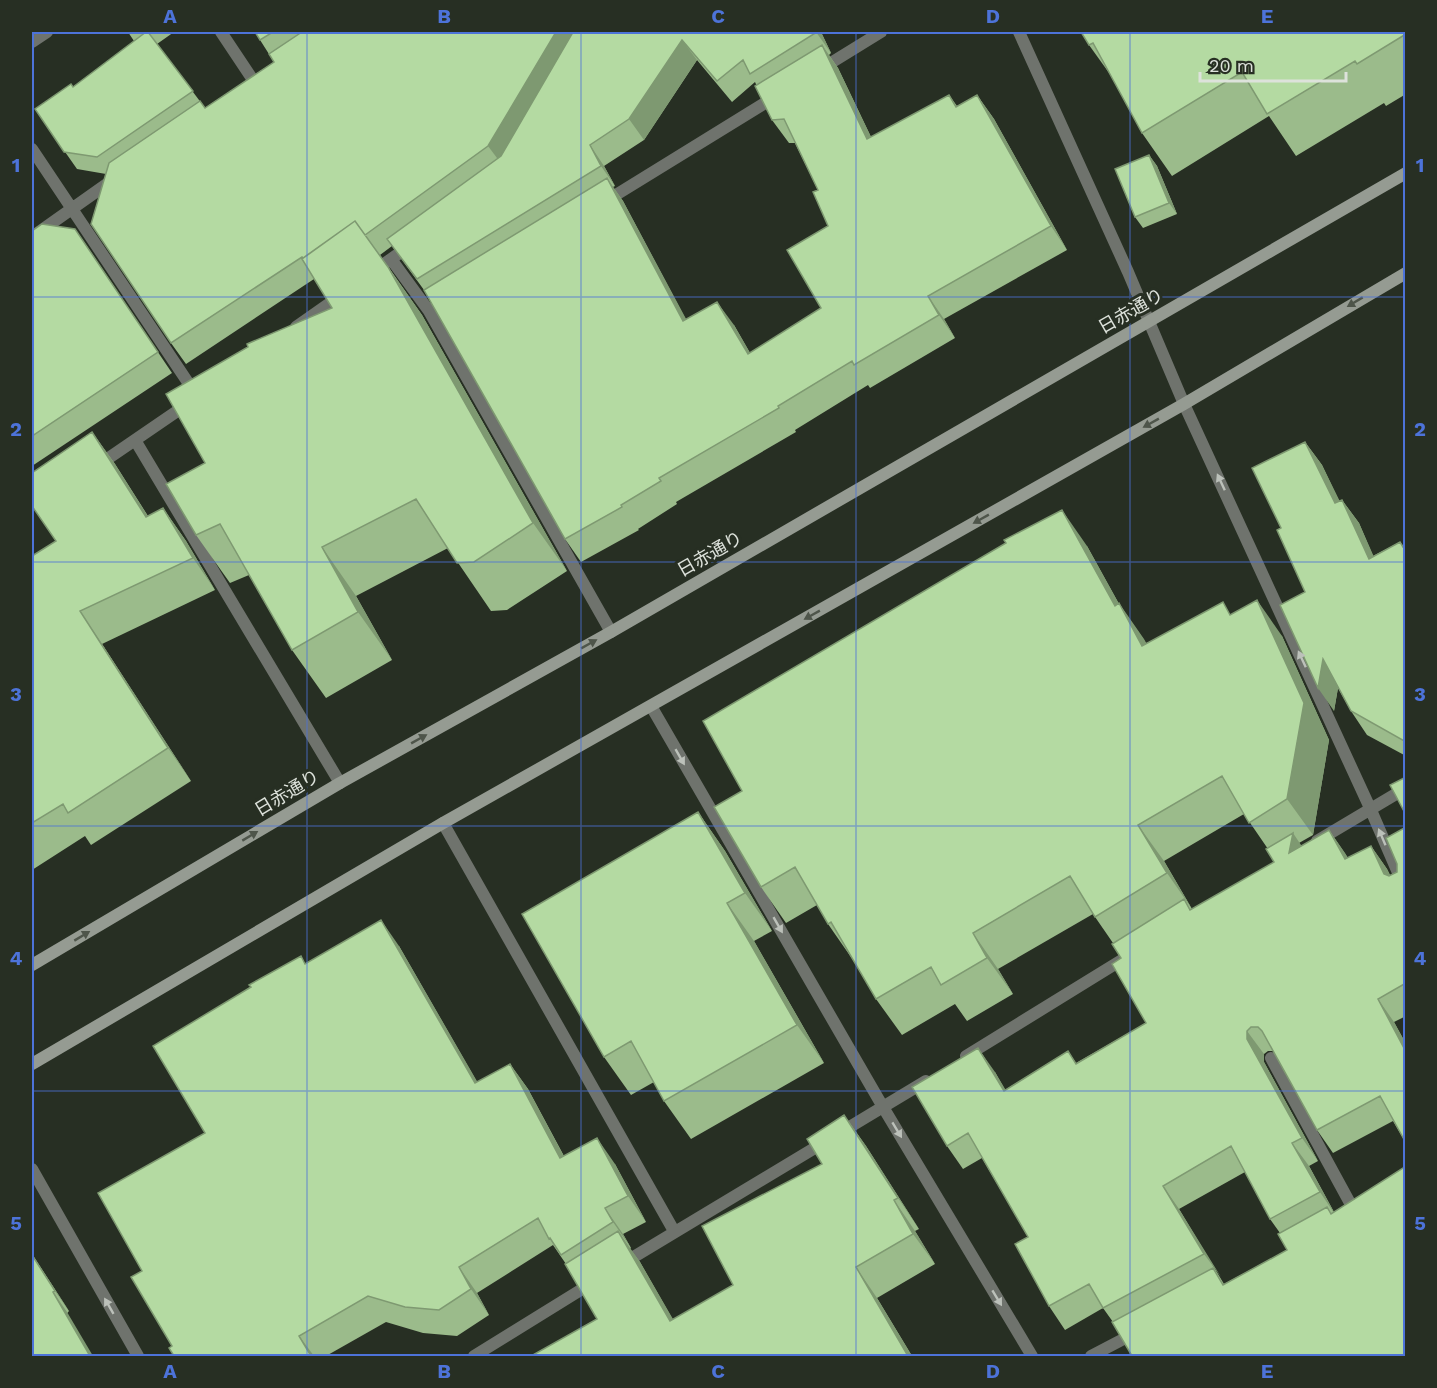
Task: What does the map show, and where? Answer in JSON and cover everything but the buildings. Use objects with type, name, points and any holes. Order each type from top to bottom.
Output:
[{"type":"main road","name":"日赤通り","points":[[32,965],[340,783],[611,632],[1406,173]]},
{"type":"main road","points":[[32,1064],[443,824],[1184,404],[1406,273]]},
{"type":"street","points":[[32,42],[47,32]]},
{"type":"street","points":[[221,32],[255,83]]},
{"type":"street","points":[[810,75],[881,32]]},
{"type":"street","points":[[1019,32],[1184,404],[1406,891]]},
{"type":"street","points":[[600,205],[790,87]]},
{"type":"street","points":[[32,149],[202,393],[88,472]]},
{"type":"street","points":[[32,237],[129,169]]},
{"type":"street","points":[[285,335],[418,239]]},
{"type":"street","points":[[391,259],[429,311],[611,632]]},
{"type":"street","points":[[429,311],[459,292]]},
{"type":"street","points":[[135,440],[340,783]]},
{"type":"street","points":[[651,706],[883,1107],[1032,1356]]},
{"type":"street","points":[[1309,846],[1406,788]]},
{"type":"street","points":[[443,824],[674,1231]]},
{"type":"street","points":[[954,1063],[1137,951]]},
{"type":"street","points":[[1271,1058],[1357,1214],[1347,1219]]},
{"type":"street","points":[[474,1356],[488,1353],[674,1231],[933,1076]]},
{"type":"street","points":[[32,1169],[138,1356]]},
{"type":"street","points":[[1091,1356],[1142,1329]]}]
